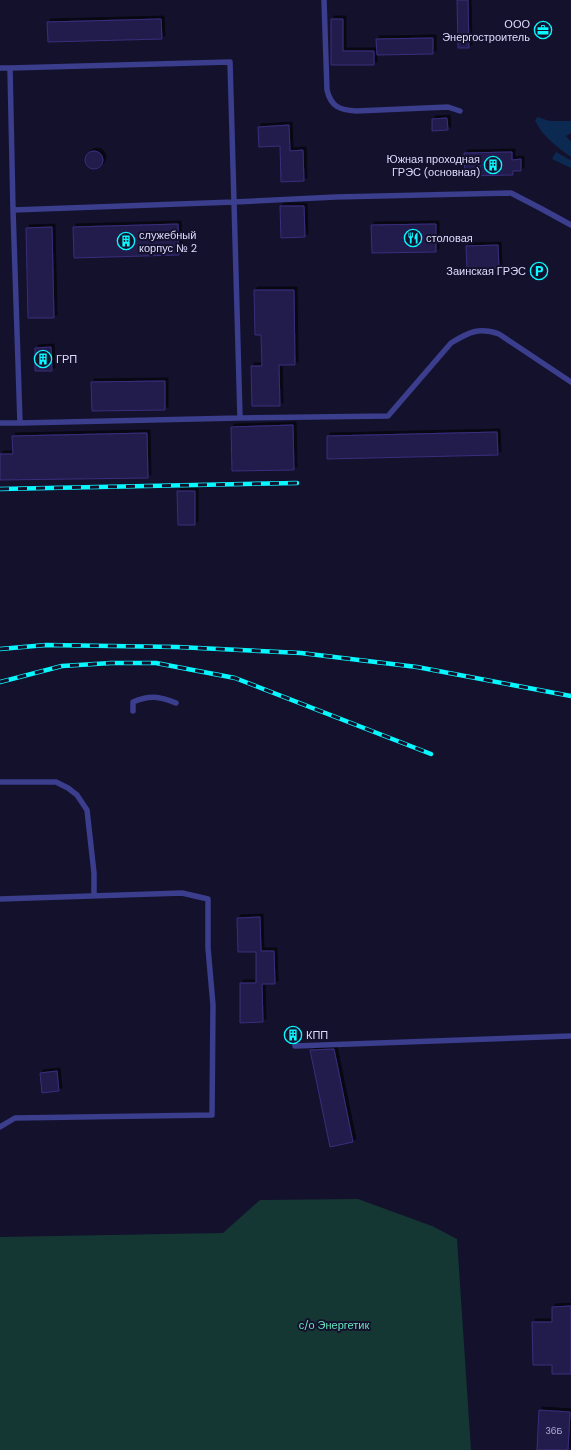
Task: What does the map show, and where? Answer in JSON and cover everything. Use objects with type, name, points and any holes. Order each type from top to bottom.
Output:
[{"type":"lane","points":[[324,0],[327,90],[330,100],[334,104],[347,111],[448,107],[460,110]]},
{"type":"lane","points":[[0,68],[230,62],[240,418]]},
{"type":"lane","points":[[10,68],[20,423]]},
{"type":"lane","points":[[14,210],[234,202],[336,196],[511,193],[571,225]]},
{"type":"lane","points":[[0,424],[388,416],[451,343],[464,335],[477,330],[488,330],[500,334],[571,382]]},
{"type":"lane","points":[[132,711],[132,702],[142,698],[153,696],[176,703]]},
{"type":"lane","points":[[0,782],[56,782],[68,788],[77,795],[87,810],[94,872],[94,896]]},
{"type":"lane","points":[[0,898],[182,893],[208,899],[208,948],[213,1005],[212,1115],[15,1118],[0,1127]]},
{"type":"lane","points":[[295,1046],[571,1036]]},
{"type":"green space","name":"с/о Энергетик","points":[[358,1199],[432,1226],[457,1239],[471,1450],[0,1450],[0,1237],[223,1233],[260,1200]]},
{"type":"water","points":[[538,117],[549,121],[571,121],[571,133],[566,136],[571,142],[571,157],[546,136],[535,120]]},
{"type":"water","points":[[556,152],[570,160],[571,158],[571,168],[552,159]]},
{"type":"building","points":[[457,0],[468,0],[469,48],[458,48]]},
{"type":"building","points":[[161,19],[162,39],[48,42],[47,22]]},
{"type":"building","points":[[331,19],[343,19],[343,51],[374,51],[374,65],[331,65]]},
{"type":"building","points":[[433,38],[433,54],[377,55],[376,39]]},
{"type":"building","points":[[447,118],[448,130],[432,131],[432,119]]},
{"type":"building","points":[[289,125],[290,151],[303,150],[304,181],[281,182],[280,146],[259,147],[258,127]]},
{"type":"building","points":[[90,151],[98,151],[103,156],[101,167],[98,169],[90,169],[85,164],[85,156]]},
{"type":"building","name":"Южная проходная ГРЭС (основная)","points":[[512,152],[512,160],[521,159],[521,171],[513,171],[513,175],[465,176],[464,153]]},
{"type":"building","points":[[280,206],[304,206],[305,237],[281,238]]},
{"type":"building","name":"служебный корпус № 2","points":[[178,224],[179,255],[74,258],[73,227]]},
{"type":"building","name":"столовая","points":[[436,224],[436,252],[372,253],[371,225]]},
{"type":"building","points":[[52,227],[54,318],[28,318],[26,228]]},
{"type":"building","points":[[498,245],[499,268],[467,269],[466,246]]},
{"type":"building","points":[[254,290],[294,290],[295,365],[279,365],[280,406],[252,406],[251,366],[262,366],[261,335],[255,335]]},
{"type":"building","name":"ГРП","points":[[51,347],[52,371],[35,371],[35,348]]},
{"type":"building","points":[[165,381],[165,410],[92,411],[91,382]]},
{"type":"building","points":[[293,425],[294,470],[232,471],[231,427]]},
{"type":"building","points":[[497,432],[498,455],[327,459],[327,436]]},
{"type":"building","points":[[147,433],[148,478],[0,480],[0,454],[13,454],[12,436]]},
{"type":"building","points":[[177,491],[195,491],[195,525],[178,525]]},
{"type":"building","points":[[260,917],[261,951],[274,951],[275,984],[262,984],[263,1022],[240,1023],[240,983],[256,983],[256,952],[238,952],[237,918]]},
{"type":"building","points":[[334,1049],[353,1142],[330,1147],[310,1050]]},
{"type":"building","points":[[57,1071],[59,1091],[42,1093],[40,1073]]},
{"type":"building","points":[[571,1306],[571,1374],[552,1374],[552,1365],[533,1365],[532,1322],[552,1322],[552,1307]]},
{"type":"building","points":[[539,1410],[570,1412],[568,1450],[537,1450]]},
{"type":"railway","points":[[0,489],[297,483]]},
{"type":"railway","points":[[0,649],[46,645],[177,647],[301,653],[417,667],[571,696]]},
{"type":"railway","points":[[0,682],[62,666],[111,663],[156,663],[235,678],[431,754]]},
{"type":"place","name":"ООО Энергостроитель","points":[[543,30]]},
{"type":"place","name":"Южная проходная ГРЭС (основная)","points":[[493,165]]},
{"type":"place","name":"столовая","points":[[413,238]]},
{"type":"place","name":"служебный корпус № 2","points":[[126,241]]},
{"type":"place","name":"Заинская ГРЭС","points":[[539,271]]},
{"type":"place","name":"ГРП","points":[[43,359]]},
{"type":"place","name":"КПП","points":[[293,1035]]}]
